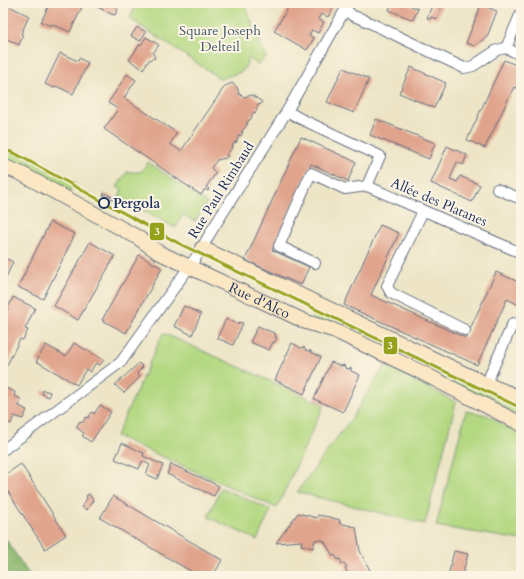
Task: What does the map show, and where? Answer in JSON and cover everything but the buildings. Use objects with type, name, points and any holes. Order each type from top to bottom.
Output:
[{"type":"street","points":[[348,7],[353,16],[464,68],[473,66],[497,50],[506,48],[521,55]]},
{"type":"street","name":"Rue Paul Rimbaud","points":[[3,450],[121,362],[176,284],[190,267],[287,111],[348,7]]},
{"type":"street","points":[[506,48],[521,13]]},
{"type":"street","points":[[287,111],[380,156],[367,186]]},
{"type":"street","name":"Rue d'Alco","points":[[3,166],[22,174],[137,237],[158,252],[306,322],[333,330],[417,370],[521,424]]},
{"type":"street","name":"Allée des Platanes","points":[[315,263],[279,246],[311,173],[345,188],[367,186],[521,253]]},
{"type":"street","points":[[496,189],[521,198]]},
{"type":"street","points":[[424,211],[387,286],[391,293],[465,330]]},
{"type":"street","name":"Rue d'Alco","points":[[202,248],[488,385],[521,398]]},
{"type":"street","points":[[488,385],[495,364],[514,322],[521,326]]},
{"type":"green space","name":"Square Joseph Delteil","points":[[136,3],[244,3],[266,57],[258,65],[249,58],[243,71],[221,79],[130,19]]},
{"type":"green space","points":[[3,146],[75,183],[70,192],[3,159]]},
{"type":"green space","points":[[148,162],[207,203],[195,221],[183,215],[175,228],[119,197],[122,190],[117,187],[127,172],[141,172]]},
{"type":"green space","points":[[319,307],[521,402],[521,418],[310,321]]},
{"type":"green space","points":[[163,333],[324,405],[277,508],[116,436]]},
{"type":"green space","points":[[385,365],[456,402],[425,524],[297,492],[353,416]]},
{"type":"green space","points":[[466,411],[487,415],[521,435],[521,540],[436,526]]},
{"type":"green space","points":[[221,488],[271,510],[257,540],[208,517]]},
{"type":"green space","points":[[3,535],[30,576],[3,576]]},
{"type":"transit line","name":"3","points":[[3,149],[16,154],[180,244],[521,408]]},
{"type":"place","name":"Pergola","points":[[104,203]]}]
